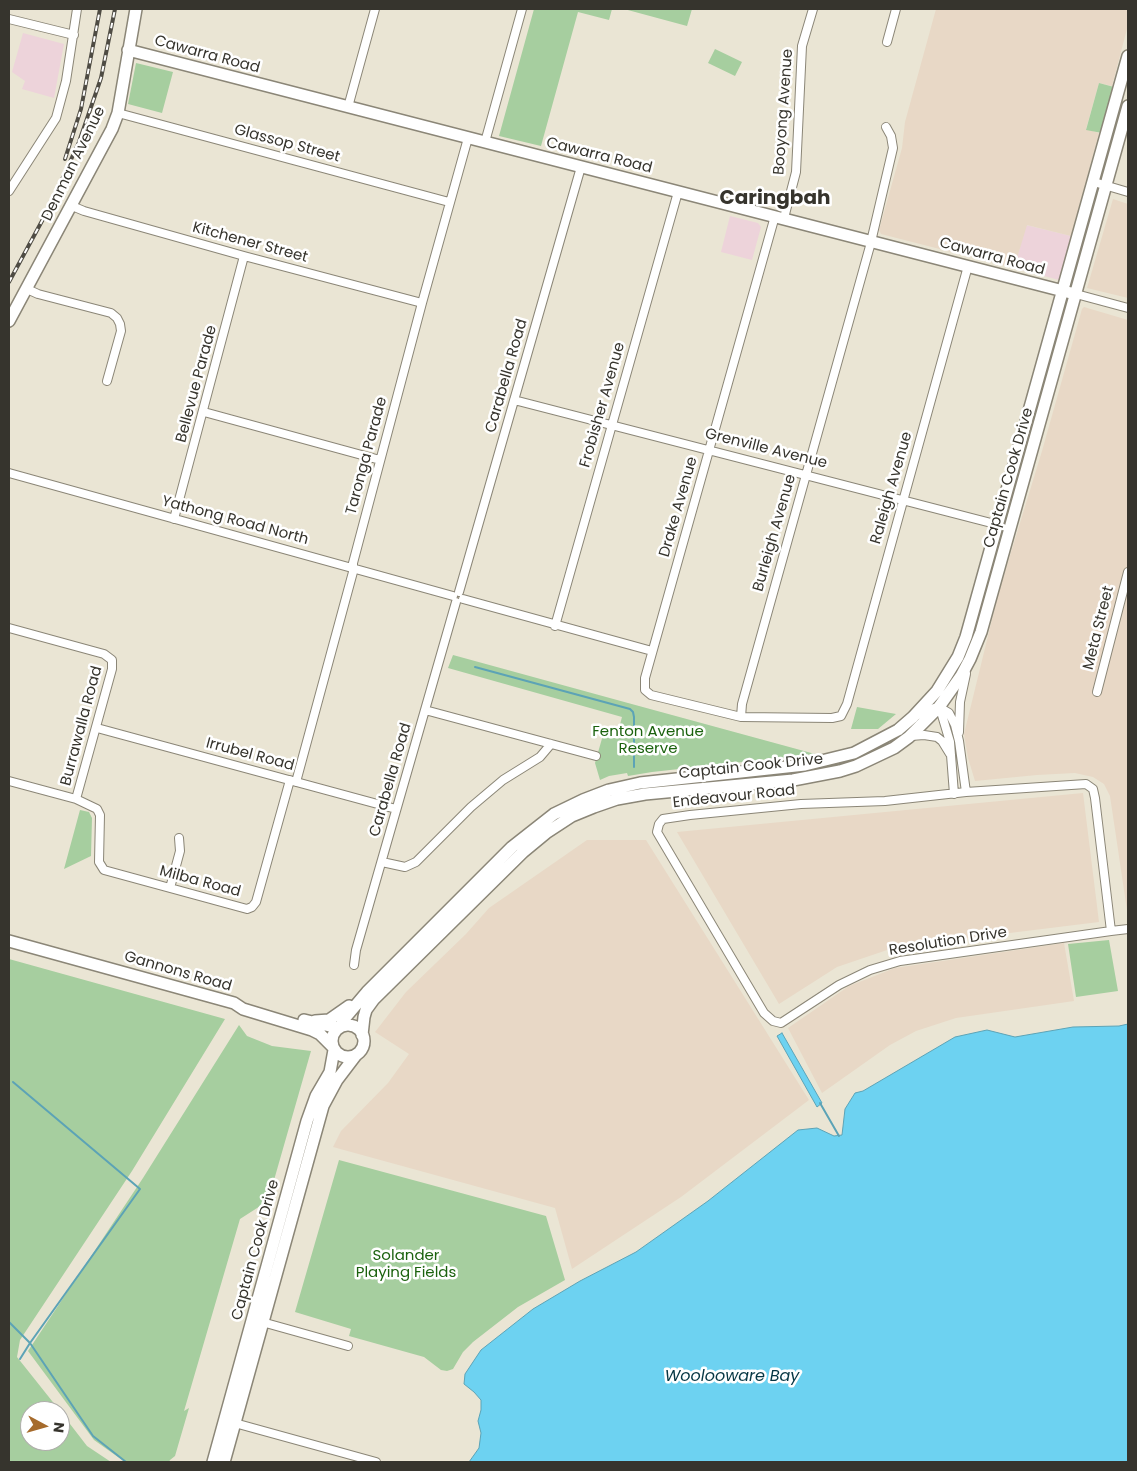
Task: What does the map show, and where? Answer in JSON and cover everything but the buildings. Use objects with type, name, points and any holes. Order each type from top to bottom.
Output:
[{"type":"main road","name":"Denman Avenue","points":[[9,321],[112,128],[118,113],[136,9]]},
{"type":"main road","name":"Cawarra Road","points":[[128,50],[1063,291]]},
{"type":"main road","name":"Captain Cook Drive","points":[[339,1028],[367,992],[512,847],[554,814],[609,790],[640,783],[805,765],[854,753],[898,730],[913,717],[936,691],[958,657],[966,637],[999,525],[1128,56]]},
{"type":"main road","name":"Captain Cook Drive","points":[[362,1035],[366,1010],[374,999],[523,852],[546,833],[572,816],[617,799],[644,794],[793,780],[840,771],[877,757],[909,737],[939,708],[952,691],[970,659],[990,602],[1128,106]]},
{"type":"main road","points":[[1063,291],[1076,294]]},
{"type":"main road","name":"Grenville Avenue","points":[[999,525],[1011,527]]},
{"type":"main road","name":"Gannons Road","points":[[9,941],[234,1003],[243,1009],[312,1030],[320,1034],[334,1048]]},
{"type":"main road","points":[[306,1021],[329,1020],[367,992]]},
{"type":"main road","points":[[234,1003],[244,1003],[306,1021],[339,1028],[352,1026],[357,1028],[362,1035],[363,1046],[356,1055],[344,1057],[334,1048],[333,1035],[339,1028]]},
{"type":"main road","name":"Captain Cook Drive","points":[[224,1462],[230,1422],[312,1106],[330,1072],[334,1048]]},
{"type":"main road","name":"Captain Cook Drive","points":[[213,1462],[230,1422],[262,1322],[322,1106],[336,1080],[356,1055]]},
{"type":"street","points":[[9,192],[56,118],[74,35],[77,9]]},
{"type":"street","points":[[348,107],[375,9]]},
{"type":"street","points":[[485,142],[522,9]]},
{"type":"street","name":"Booyong Avenue","points":[[779,217],[796,172],[802,46],[813,9]]},
{"type":"street","points":[[887,42],[896,9]]},
{"type":"street","points":[[9,19],[74,35]]},
{"type":"street","name":"Glassop Street","points":[[118,113],[450,202]]},
{"type":"street","name":"Burleigh Avenue","points":[[741,717],[742,704],[871,241],[893,148],[892,136],[886,127]]},
{"type":"street","name":"Taronga Parade","points":[[293,781],[353,568],[352,562],[468,138]]},
{"type":"street","name":"Carabella Road","points":[[354,965],[356,950],[396,809],[581,166]]},
{"type":"street","points":[[1094,182],[1128,192]]},
{"type":"street","name":"Frobisher Avenue","points":[[555,626],[678,192]]},
{"type":"street","name":"Kitchener Street","points":[[72,206],[244,256],[422,303]]},
{"type":"street","name":"Drake Avenue","points":[[741,717],[648,694],[645,690],[645,678],[709,450],[779,217]]},
{"type":"street","name":"Bellevue Parade","points":[[174,519],[244,256]]},
{"type":"street","name":"Raleigh Avenue","points":[[741,717],[832,718],[841,716],[847,704],[968,266]]},
{"type":"street","points":[[27,289],[38,294],[111,314],[117,318],[121,331],[107,381]]},
{"type":"street","points":[[1076,294],[1128,308]]},
{"type":"street","name":"Grenville Avenue","points":[[514,400],[999,525]]},
{"type":"street","points":[[204,412],[380,460]]},
{"type":"street","name":"Yathong Road North","points":[[9,473],[555,626],[652,651]]},
{"type":"street","name":"Meta Street","points":[[1097,692],[1128,572]]},
{"type":"street","name":"Burrawalla Road","points":[[9,628],[104,654],[112,660],[112,669],[97,728],[76,799]]},
{"type":"street","points":[[954,794],[950,742],[939,708],[958,657]]},
{"type":"street","points":[[959,741],[960,702],[970,659]]},
{"type":"street","points":[[913,717],[931,709],[939,708],[945,710],[952,718],[959,741],[966,792]]},
{"type":"street","points":[[425,710],[596,756]]},
{"type":"street","name":"Irrubel Road","points":[[97,728],[396,809]]},
{"type":"street","points":[[909,737],[924,735],[937,737],[946,746],[952,758]]},
{"type":"street","points":[[382,862],[405,867],[416,862],[484,796],[507,777],[537,759],[551,744]]},
{"type":"street","points":[[9,781],[76,799]]},
{"type":"street","name":"Milba Road","points":[[76,799],[83,804],[97,809],[100,815],[99,862],[102,869],[244,908],[250,908],[254,905],[293,781]]},
{"type":"street","name":"Endeavour Road","points":[[773,1022],[764,1013],[657,832],[659,824],[663,819],[690,814],[802,804],[885,801],[966,792],[1086,784],[1093,789],[1111,931]]},
{"type":"street","points":[[170,888],[180,851],[179,838]]},
{"type":"street","name":"Resolution Drive","points":[[773,1022],[781,1022],[839,985],[862,974],[900,961],[1128,929]]},
{"type":"street","points":[[262,1322],[348,1346]]},
{"type":"street","points":[[230,1422],[376,1462]]},
{"type":"shaded area","points":[[936,9],[1128,9],[1128,25],[1112,86],[1099,83],[1086,129],[1099,133],[1071,236],[1027,225],[1014,268],[881,234],[879,230],[902,148],[905,122]]},
{"type":"shaded area","points":[[23,33],[64,44],[54,98],[22,89],[25,81],[12,72]]},
{"type":"shaded area","points":[[1113,199],[1128,204],[1128,298],[1087,288]]},
{"type":"shaded area","points":[[730,216],[758,223],[761,227],[752,260],[721,252]]},
{"type":"shaded area","points":[[1026,225],[1071,236],[1059,280],[1014,268]]},
{"type":"shaded area","points":[[1084,307],[1128,320],[1128,917],[1110,796],[1104,784],[1093,777],[1075,773],[975,781],[968,758],[964,734],[998,595]]},
{"type":"shaded area","points":[[1083,793],[1099,922],[896,947],[837,967],[779,1004],[677,832]]},
{"type":"shaded area","points":[[587,840],[646,840],[809,1100],[681,1197],[572,1269],[555,1208],[333,1147],[341,1131],[388,1083],[409,1054],[375,1032],[406,992],[466,934],[489,908]]},
{"type":"shaded area","points":[[1064,943],[1074,1001],[956,1018],[916,1031],[890,1045],[822,1093],[788,1028],[849,986],[895,968]]},
{"type":"green space","points":[[534,9],[612,9],[609,20],[578,12],[541,146],[499,136]]},
{"type":"green space","points":[[624,9],[692,9],[687,26]]},
{"type":"green space","points":[[715,49],[742,62],[735,76],[708,63]]},
{"type":"green space","points":[[136,63],[173,72],[162,113],[128,104]]},
{"type":"green space","points":[[1099,83],[1114,87],[1102,133],[1086,130]]},
{"type":"green space","name":"Fenton Avenue Reserve","points":[[453,655],[815,754],[628,776],[627,773],[609,776],[600,780],[595,763],[605,728],[618,732],[622,717],[448,668]]},
{"type":"green space","points":[[857,707],[896,714],[878,729],[851,729]]},
{"type":"green space","points":[[80,810],[89,812],[92,818],[91,856],[64,869]]},
{"type":"green space","points":[[1109,940],[1118,991],[1076,997],[1068,944]]},
{"type":"green space","points":[[9,959],[225,1019],[132,1171],[20,1340],[17,1357],[52,1401],[20,1401],[20,1451],[70,1451],[70,1424],[87,1446],[111,1462],[9,1462]]},
{"type":"green space","points":[[239,1025],[247,1036],[272,1046],[311,1051],[268,1201],[240,1219],[184,1411],[189,1408],[175,1456],[169,1462],[125,1462],[94,1440],[70,1408],[70,1401],[65,1401],[28,1351],[143,1178]]},
{"type":"green space","name":"Solander Playing Fields","points":[[339,1160],[546,1216],[565,1280],[518,1307],[473,1342],[463,1352],[453,1369],[447,1371],[441,1370],[424,1357],[349,1336],[351,1329],[295,1312]]},
{"type":"water","name":"Woolooware Bay","points":[[1128,1024],[1128,1462],[469,1462],[479,1448],[481,1433],[478,1421],[481,1400],[464,1384],[465,1374],[481,1350],[533,1309],[580,1281],[636,1252],[708,1201],[798,1130],[817,1128],[834,1136],[842,1135],[845,1109],[855,1093],[863,1091],[955,1037],[987,1030],[1015,1037],[1073,1027],[1119,1026]]},
{"type":"water","points":[[782,1033],[822,1103],[817,1107],[777,1036]]},
{"type":"waterway","points":[[475,667],[630,709],[634,717],[634,767]]},
{"type":"waterway","points":[[9,1322],[30,1343],[140,1189],[13,1082]]},
{"type":"waterway","points":[[820,1103],[839,1136]]},
{"type":"waterway","points":[[20,1359],[30,1343],[93,1436],[126,1462]]},
{"type":"railway","points":[[65,159],[81,109],[100,9]]},
{"type":"railway","points":[[9,282],[49,208],[79,142],[101,78],[115,9]]},
{"type":"district","name":"Caringbah","points":[[775,199]]}]
